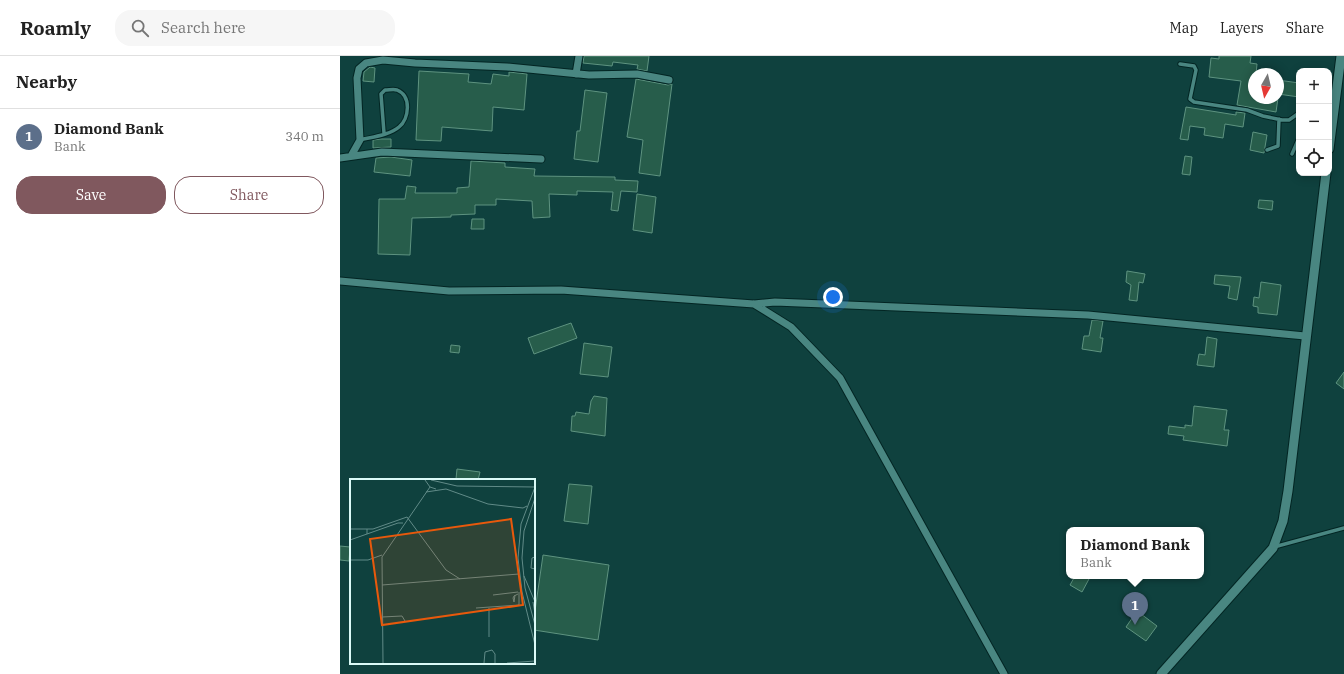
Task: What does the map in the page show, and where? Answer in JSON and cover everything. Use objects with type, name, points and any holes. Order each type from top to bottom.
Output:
[{"type":"street","points":[[576,74],[579,56]]},
{"type":"street","points":[[1332,110],[1341,56]]},
{"type":"street","points":[[351,156],[360,140],[357,78],[360,69],[366,63],[383,60],[415,63],[508,67],[576,74],[637,74],[669,80]]},
{"type":"street","points":[[340,158],[382,152],[541,159]]},
{"type":"street","points":[[1161,674],[1273,548],[1283,521],[1288,491],[1305,336],[1326,176]]},
{"type":"street","points":[[340,281],[449,291],[561,290],[754,304],[775,302],[1088,314],[1305,336]]},
{"type":"street","points":[[754,304],[791,327],[840,378],[1004,674]]},
{"type":"lane","points":[[1180,64],[1194,66],[1196,70],[1190,99],[1194,102],[1247,110],[1263,116],[1279,119],[1289,120],[1296,115]]},
{"type":"lane","points":[[360,140],[384,133],[400,127],[407,114],[407,101],[403,93],[396,90],[385,90],[381,94],[384,133]]},
{"type":"lane","points":[[1267,150],[1278,146],[1279,119]]},
{"type":"lane","points":[[1292,154],[1298,140]]},
{"type":"lane","points":[[1273,548],[1344,528]]},
{"type":"building","points":[[584,56],[649,56],[647,71],[637,69],[638,65],[613,62],[612,66],[583,63]]},
{"type":"building","points":[[1219,56],[1251,56],[1250,63],[1257,64],[1257,68],[1248,68],[1248,104],[1277,104],[1276,112],[1237,105],[1241,81],[1209,77],[1211,58],[1219,59]]},
{"type":"building","points":[[370,67],[375,68],[374,82],[363,81],[364,72]]},
{"type":"building","points":[[419,71],[469,74],[468,82],[491,84],[493,74],[509,76],[509,72],[527,74],[524,110],[493,107],[492,131],[442,127],[441,141],[416,140]]},
{"type":"building","points":[[636,79],[668,85],[672,84],[660,176],[639,173],[643,140],[627,137]]},
{"type":"building","points":[[1284,81],[1296,83],[1296,97],[1284,95]]},
{"type":"building","points":[[585,90],[607,93],[598,162],[574,159],[577,131],[580,131]]},
{"type":"building","points":[[1186,107],[1236,115],[1236,112],[1245,113],[1243,127],[1225,124],[1223,138],[1204,135],[1205,128],[1190,126],[1188,140],[1180,139]]},
{"type":"building","points":[[1253,132],[1267,135],[1264,153],[1250,150]]},
{"type":"building","points":[[391,139],[391,147],[373,148],[373,140]]},
{"type":"building","points":[[1185,156],[1192,157],[1190,175],[1182,174]]},
{"type":"building","points":[[391,157],[412,160],[410,176],[374,172],[376,158]]},
{"type":"building","points":[[471,161],[505,163],[505,167],[535,169],[534,176],[615,177],[615,180],[638,181],[637,192],[621,191],[618,211],[611,210],[613,192],[577,191],[577,195],[549,194],[550,217],[533,218],[532,201],[496,199],[496,205],[475,205],[475,214],[451,215],[451,217],[412,218],[410,255],[378,254],[379,199],[405,199],[407,186],[416,187],[415,193],[457,193],[457,188],[469,187]]},
{"type":"building","points":[[637,194],[656,197],[652,233],[633,230]]},
{"type":"building","points":[[1259,200],[1273,201],[1272,210],[1258,208]]},
{"type":"building","points":[[472,219],[484,219],[484,229],[471,229]]},
{"type":"building","points":[[1127,271],[1145,274],[1143,283],[1139,282],[1137,301],[1129,300],[1131,285],[1126,282]]},
{"type":"building","points":[[1215,275],[1241,277],[1237,300],[1228,298],[1230,286],[1214,284]]},
{"type":"building","points":[[1261,282],[1281,285],[1277,315],[1258,313],[1258,307],[1253,306],[1254,297],[1259,298]]},
{"type":"building","points":[[1092,320],[1103,321],[1100,338],[1103,338],[1101,352],[1082,349],[1084,336],[1089,336]]},
{"type":"building","points":[[571,323],[577,338],[534,354],[528,338]]},
{"type":"building","points":[[1207,337],[1217,339],[1214,367],[1197,365],[1199,354],[1205,355]]},
{"type":"building","points":[[584,343],[612,347],[608,377],[580,374]]},
{"type":"building","points":[[451,345],[460,346],[459,353],[450,352]]},
{"type":"building","points":[[1344,372],[1344,389],[1336,383]]},
{"type":"building","points":[[594,396],[607,398],[605,436],[571,431],[572,416],[575,416],[576,412],[589,414],[591,401]]},
{"type":"building","points":[[1194,406],[1227,410],[1224,430],[1229,430],[1227,446],[1183,440],[1184,436],[1168,434],[1169,426],[1185,428],[1185,425],[1192,426]]},
{"type":"building","points":[[457,469],[480,472],[478,479],[456,479]]},
{"type":"building","points":[[569,484],[592,486],[588,524],[564,521]]},
{"type":"building","points":[[340,546],[350,547],[349,561],[340,560]]},
{"type":"building","points":[[543,555],[609,565],[598,640],[535,630],[535,611]]},
{"type":"building","points":[[1073,579],[1089,579],[1082,592],[1070,585]]},
{"type":"building","points":[[1137,611],[1157,626],[1146,641],[1126,627]]},
{"type":"place","name":"Diamond Bank","points":[[1135,625]]}]
